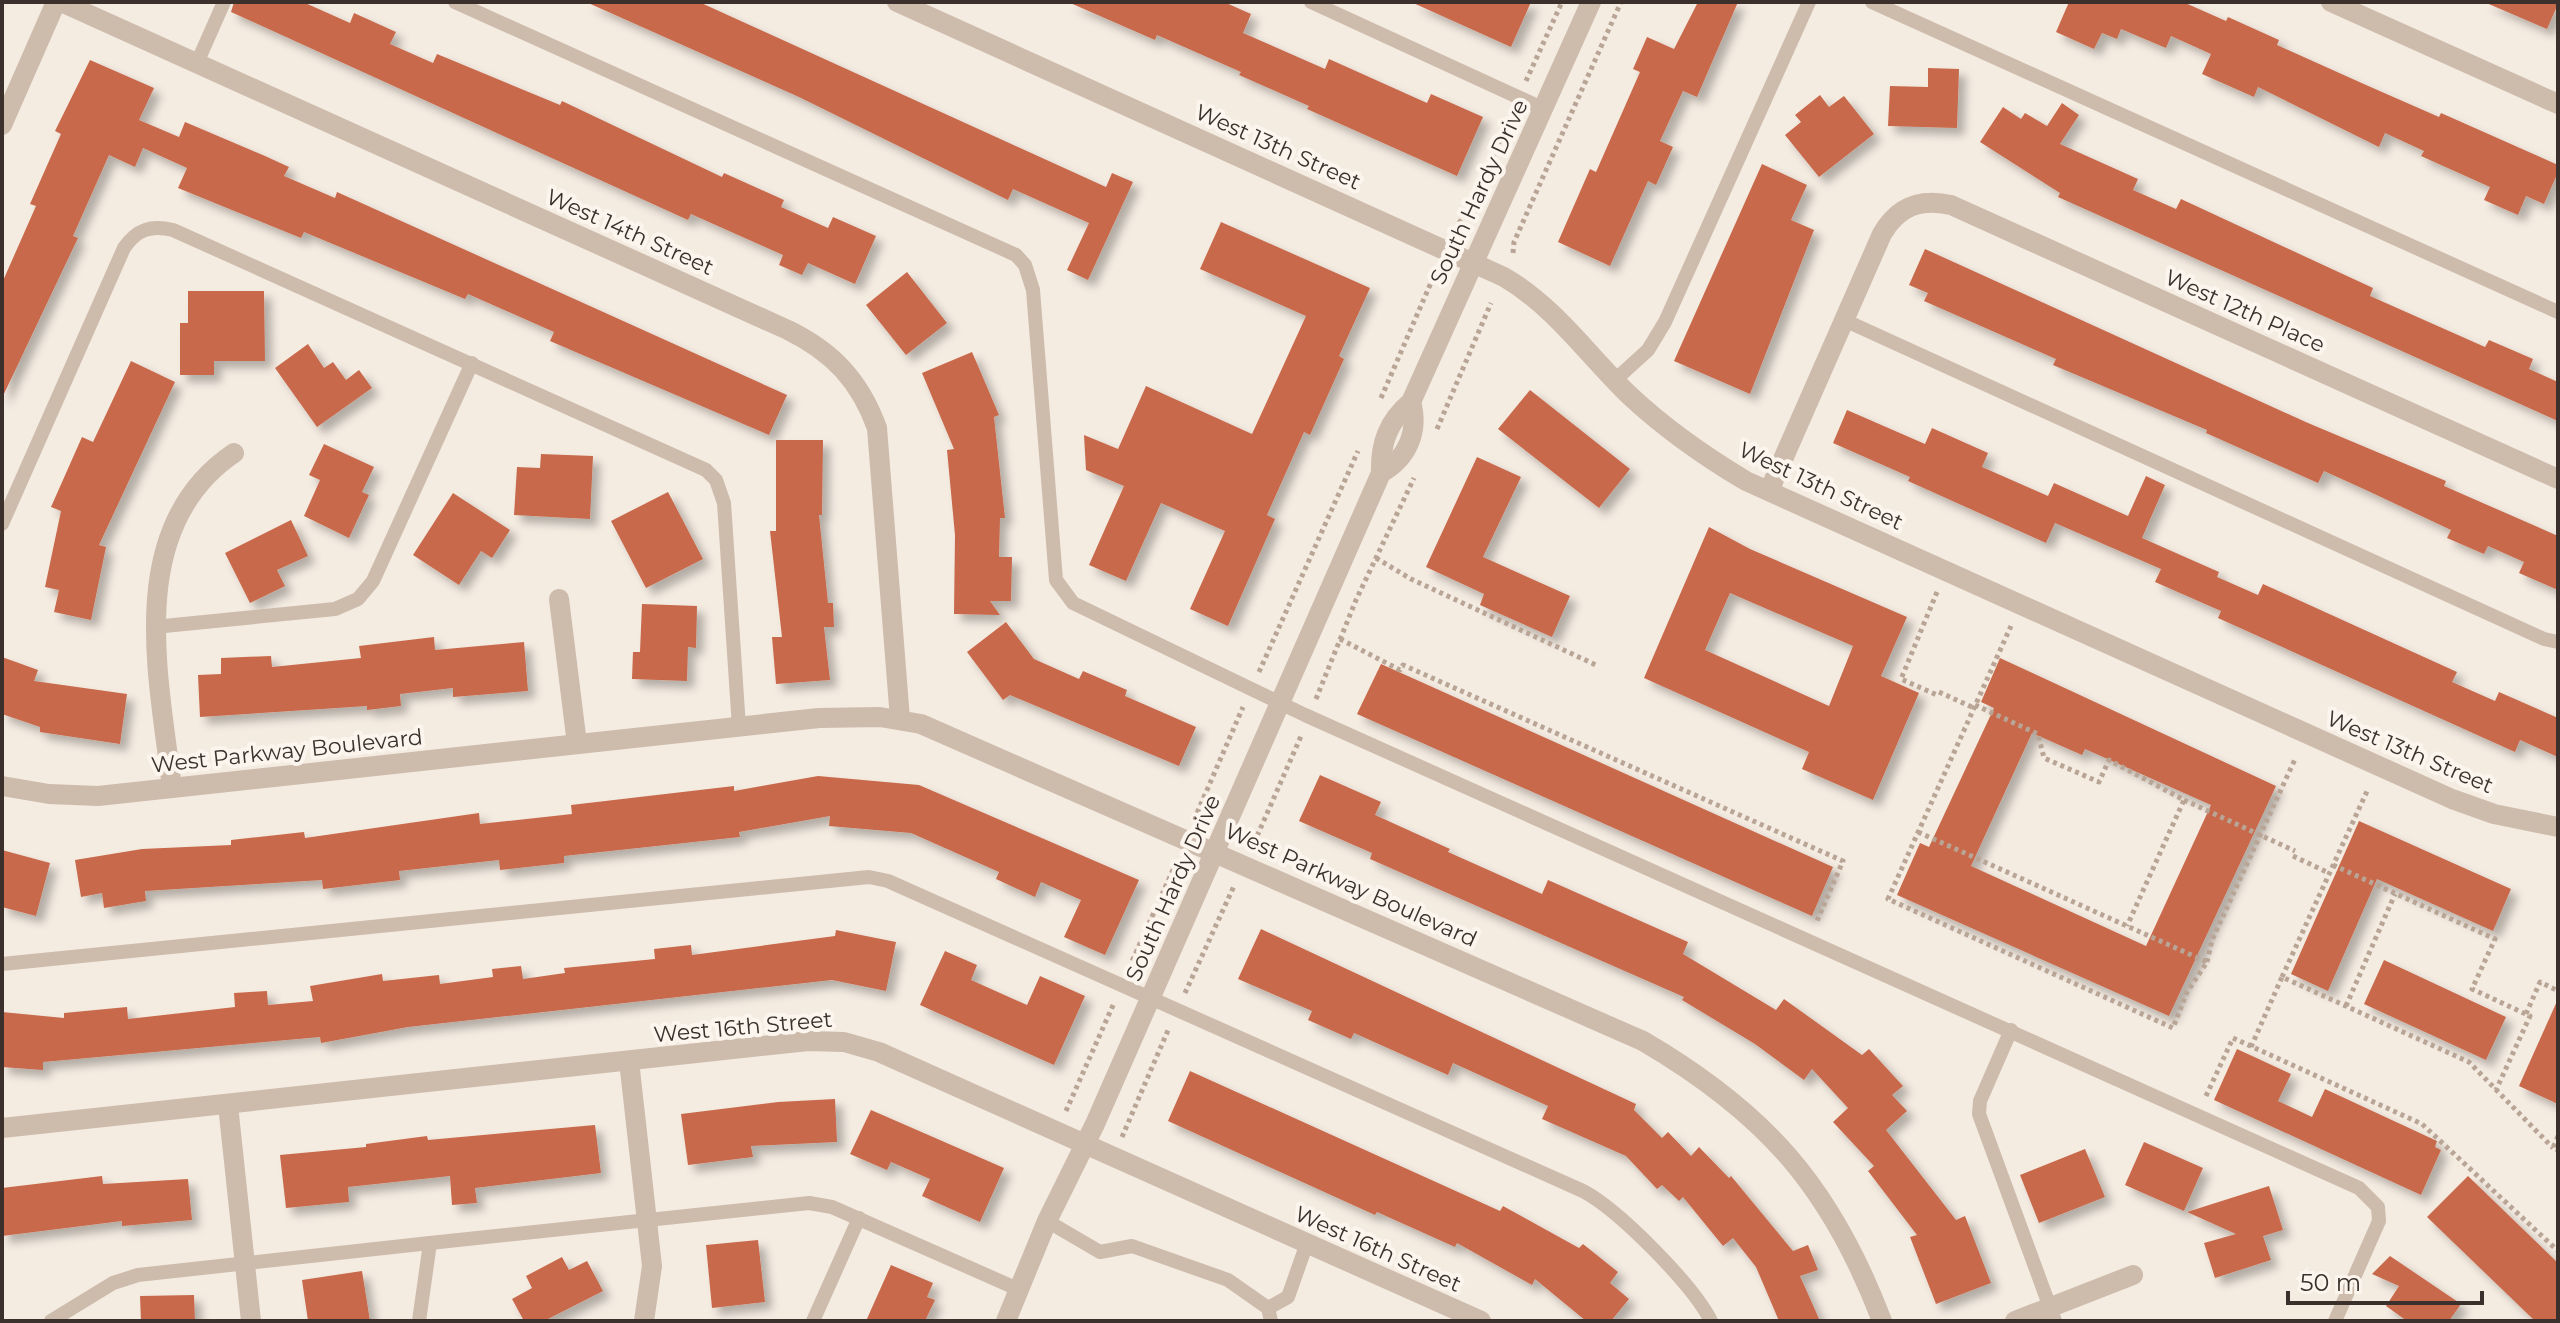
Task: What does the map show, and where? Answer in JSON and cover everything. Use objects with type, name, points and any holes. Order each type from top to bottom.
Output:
[{"type":"street","name":"West 14th Street","points":[[59,2],[788,330],[829,354],[859,387],[877,428],[900,719]]},
{"type":"street","points":[[2,125],[59,2]]},
{"type":"street","name":"West 13th Street","points":[[897,2],[1475,262],[1537,298],[1615,380],[1703,454],[1769,491],[2452,799],[2494,814],[2558,827]]},
{"type":"street","name":"South Hardy Drive","points":[[1006,1321],[1047,1221],[1151,997],[1381,473],[1380,449],[1396,414],[1411,402],[1591,2]]},
{"type":"street","points":[[2331,2],[2558,104]]},
{"type":"street","name":"West 12th Place","points":[[1844,320],[1882,234],[1898,212],[1924,202],[1951,205],[2558,479]]},
{"type":"street","points":[[1769,491],[1844,320]]},
{"type":"street","points":[[172,788],[154,627],[163,562],[185,505],[205,477],[234,453]]},
{"type":"street","points":[[559,599],[577,744]]},
{"type":"street","name":"West Parkway Boulevard","points":[[2,786],[75,796],[839,717],[900,719],[940,730],[1643,1041],[1699,1075],[1750,1115],[1814,1188],[1848,1241],[1882,1321]]},
{"type":"street","name":"West 16th Street","points":[[2,1128],[808,1041],[844,1042],[879,1052],[1481,1321]]},
{"type":"street","points":[[629,1061],[651,1286],[644,1321]]},
{"type":"street","points":[[228,1105],[251,1321]]},
{"type":"street","points":[[2015,1321],[2052,1314],[2133,1275]]},
{"type":"lane","points":[[197,63],[224,2]]},
{"type":"lane","points":[[455,2],[1016,255],[1025,265],[1033,290],[1056,580],[1062,592],[1088,613],[2370,1195],[2378,1207],[2379,1221],[2335,1321]]},
{"type":"lane","points":[[1311,2],[1544,109]]},
{"type":"lane","points":[[1615,380],[1648,350],[1665,322],[1809,2]]},
{"type":"lane","points":[[1872,2],[2558,312]]},
{"type":"lane","points":[[2,524],[124,248],[132,237],[145,229],[173,230],[694,462],[716,480],[724,503],[739,727]]},
{"type":"lane","points":[[1844,320],[2544,639],[2558,642]]},
{"type":"lane","points":[[154,627],[335,609],[358,599],[373,581],[472,363]]},
{"type":"lane","points":[[2,964],[859,876],[888,881],[1598,1199],[1693,1294],[1711,1321]]},
{"type":"lane","points":[[2011,1030],[1980,1101],[1979,1114],[2052,1314]]},
{"type":"lane","points":[[51,1321],[125,1278],[809,1203],[832,1207],[859,1218],[1020,1290]]},
{"type":"lane","points":[[813,1321],[859,1218]]},
{"type":"lane","points":[[1047,1221],[1100,1252],[1132,1246],[1228,1280],[1269,1314],[1288,1297],[1307,1243]]},
{"type":"lane","points":[[419,1321],[430,1243]]},
{"type":"path","points":[[1513,253],[1514,242],[1621,2]]},
{"type":"path","points":[[1377,408],[1433,278]]},
{"type":"path","points":[[1257,676],[1364,436]]},
{"type":"path","points":[[1376,558],[1411,579],[1596,665]]},
{"type":"path","points":[[1315,701],[1365,582]]},
{"type":"path","points":[[1937,592],[1901,679],[2038,734],[2044,758],[2099,782],[2109,760],[2329,873]]},
{"type":"path","points":[[2011,626],[1888,899],[2173,1028],[2187,992],[2207,962],[2212,940],[2296,757]]},
{"type":"path","points":[[1340,639],[1400,670],[1403,665],[1843,861],[1816,923]]},
{"type":"path","points":[[1194,820],[1245,703]]},
{"type":"path","points":[[1254,843],[1304,729]]},
{"type":"path","points":[[2251,1047],[2368,789]]},
{"type":"path","points":[[2127,926],[2184,800]]},
{"type":"path","points":[[1918,832],[2207,962]]},
{"type":"path","points":[[1129,968],[1177,860]]},
{"type":"path","points":[[2333,865],[2495,939],[2472,989],[2530,1016],[2496,1090]]},
{"type":"path","points":[[1185,993],[1235,884]]},
{"type":"path","points":[[2346,1006],[2395,894]]},
{"type":"path","points":[[2282,977],[2469,1062],[2555,1149]]},
{"type":"path","points":[[2526,1014],[2540,982],[2558,991]]},
{"type":"path","points":[[1065,1112],[1117,997]]},
{"type":"path","points":[[1122,1137],[1171,1025]]},
{"type":"path","points":[[2206,1096],[2233,1038],[2422,1124],[2558,1251]]},
{"type":"path","points":[[2555,1149],[2558,1136]]},
{"type":"building","points":[[234,2],[303,2],[350,23],[354,13],[396,32],[390,44],[433,63],[437,54],[560,105],[562,101],[722,177],[724,173],[784,200],[781,207],[828,228],[833,217],[876,236],[855,284],[808,263],[802,275],[779,265],[783,255],[691,214],[688,220],[231,12]]},
{"type":"building","points":[[586,2],[699,2],[1106,187],[1112,173],[1133,182],[1088,280],[1067,270],[1089,223],[1013,189],[1008,200],[799,97]]},
{"type":"building","points":[[1068,2],[1224,2],[1251,14],[1243,33],[1325,69],[1329,59],[1427,103],[1431,94],[1483,117],[1457,176],[1307,109],[1309,106],[1239,75],[1241,72],[1157,35],[1155,40]]},
{"type":"building","points":[[1411,2],[1531,2],[1511,47]]},
{"type":"building","points":[[1698,2],[1738,2],[1697,97],[1683,91],[1660,141],[1673,147],[1656,185],[1648,181],[1610,266],[1558,242],[1590,169],[1596,172],[1640,72],[1633,69],[1647,37],[1674,49]]},
{"type":"building","points":[[2069,2],[2183,2],[2226,21],[2228,17],[2279,40],[2277,45],[2366,85],[2439,117],[2441,113],[2558,165],[2558,172],[2544,204],[2526,196],[2518,215],[2484,200],[2490,187],[2421,156],[2424,151],[2385,133],[2379,147],[2258,87],[2254,97],[2202,74],[2211,54],[2171,36],[2166,48],[2121,29],[2117,39],[2102,33],[2094,49],[2056,32]]},
{"type":"building","points":[[2484,2],[2558,2],[2558,4],[2547,29]]},
{"type":"building","points":[[90,60],[154,88],[139,120],[179,137],[185,122],[289,167],[284,176],[335,198],[337,192],[787,395],[769,435],[550,341],[554,332],[468,294],[465,299],[304,232],[301,238],[178,188],[187,168],[143,148],[135,167],[109,155],[73,236],[78,238],[2,398],[2,283],[36,206],[30,204],[61,134],[55,131]]},
{"type":"building","points":[[1928,68],[1959,69],[1957,128],[1888,126],[1890,86],[1928,87]]},
{"type":"building","points":[[1820,95],[1829,107],[1844,96],[1874,134],[1819,177],[1785,135],[1801,122],[1795,115]]},
{"type":"building","points":[[2062,103],[2079,115],[2060,144],[2138,179],[2133,190],[2176,209],[2181,199],[2373,288],[2370,296],[2485,347],[2489,340],[2533,359],[2529,369],[2558,382],[2558,421],[2058,197],[2060,193],[1980,142],[2003,107],[2021,119],[2025,113],[2047,126]]},
{"type":"building","points":[[1762,164],[1807,185],[1791,220],[1814,230],[1750,394],[1674,361]]},
{"type":"building","points":[[1221,222],[1370,288],[1339,356],[1344,359],[1310,435],[1304,432],[1267,515],[1275,519],[1228,626],[1190,609],[1225,531],[1161,503],[1126,581],[1089,565],[1124,486],[1086,470],[1084,435],[1118,449],[1146,386],[1252,434],[1306,316],[1200,269]]},
{"type":"building","points":[[1925,249],[2308,423],[2446,481],[2444,486],[2558,536],[2558,590],[2519,573],[2524,562],[2488,546],[2484,554],[2447,538],[2451,530],[2324,471],[2318,483],[2206,433],[2207,430],[2053,365],[2056,359],[1924,301],[1928,293],[1909,285]]},
{"type":"building","points":[[907,272],[947,323],[906,355],[866,305]]},
{"type":"building","points":[[188,291],[264,291],[265,361],[214,361],[214,375],[180,375],[180,323],[188,323]]},
{"type":"building","points":[[308,344],[324,368],[333,362],[346,380],[359,370],[372,388],[317,427],[275,368]]},
{"type":"building","points":[[972,352],[999,415],[994,417],[1005,518],[1000,518],[999,557],[1012,557],[1011,601],[990,601],[1000,615],[954,614],[955,535],[947,450],[954,449],[922,373]]},
{"type":"building","points":[[131,361],[175,382],[99,545],[106,547],[91,620],[54,612],[59,590],[45,587],[61,511],[51,507],[82,437],[93,442]]},
{"type":"building","points":[[1530,390],[1630,469],[1599,508],[1498,429]]},
{"type":"building","points":[[1847,410],[1925,444],[1932,428],[1988,453],[1982,467],[2048,496],[2054,483],[2128,516],[2146,476],[2165,485],[2142,538],[2219,572],[2217,577],[2258,595],[2263,584],[2457,672],[2452,682],[2495,701],[2499,692],[2558,718],[2558,757],[2520,740],[2515,752],[2218,618],[2221,611],[2155,582],[2161,569],[2055,523],[2046,543],[1908,481],[1910,477],[1833,443]]},
{"type":"building","points":[[776,440],[823,440],[822,515],[819,515],[828,603],[833,603],[834,627],[824,627],[830,680],[776,684],[772,637],[782,637],[770,531],[776,531]]},
{"type":"building","points":[[324,444],[374,467],[362,492],[369,495],[349,538],[304,516],[320,480],[309,475]]},
{"type":"building","points":[[541,454],[593,456],[590,519],[514,515],[517,467],[540,468]]},
{"type":"building","points":[[1477,457],[1521,477],[1483,557],[1570,596],[1552,637],[1480,605],[1484,594],[1426,567]]},
{"type":"building","points":[[668,492],[703,559],[646,588],[611,521]]},
{"type":"building","points":[[453,493],[510,530],[492,558],[481,551],[459,585],[413,555]]},
{"type":"building","points":[[291,520],[308,556],[277,570],[285,586],[250,603],[225,553]]},
{"type":"building","points":[[1709,527],[1750,549],[1907,617],[1881,676],[1919,693],[1873,800],[1802,769],[1809,752],[1644,678]],"holes":[[[1730,593],[1853,646],[1829,706],[1705,650]]]},
{"type":"building","points":[[642,604],[697,606],[696,648],[688,647],[687,681],[632,679],[633,652],[640,652]]},
{"type":"building","points":[[1006,622],[1034,659],[1079,679],[1083,671],[1127,690],[1125,696],[1196,727],[1179,766],[1010,695],[1003,700],[967,652]]},
{"type":"building","points":[[434,637],[435,650],[524,642],[528,691],[453,697],[453,688],[400,694],[401,706],[367,710],[367,706],[200,717],[198,675],[221,674],[221,658],[271,656],[272,667],[361,658],[359,646]]},
{"type":"building","points":[[2,657],[38,670],[34,681],[127,694],[120,744],[40,732],[40,727],[2,714]]},
{"type":"building","points":[[2000,658],[2276,786],[2169,1016],[1897,895],[1920,843],[1929,847],[1994,708],[1981,702]],"holes":[[[2032,733],[2082,755],[2085,749],[2211,805],[2146,946],[1971,866]]]},
{"type":"building","points":[[1381,664],[1833,867],[1812,916],[1357,714]]},
{"type":"building","points":[[1320,775],[1381,802],[1375,815],[1450,849],[1448,852],[1542,894],[1548,880],[1688,942],[1683,954],[1776,1010],[1784,999],[1862,1055],[1869,1049],[1903,1086],[1892,1095],[1907,1111],[1886,1130],[1956,1220],[1965,1216],[1991,1283],[1936,1304],[1910,1237],[1917,1235],[1868,1171],[1874,1166],[1833,1122],[1848,1108],[1812,1069],[1804,1080],[1755,1044],[1682,1000],[1684,997],[1370,859],[1372,853],[1299,821]]},
{"type":"building","points":[[818,776],[919,785],[1139,880],[1105,955],[1064,937],[1081,900],[1041,882],[1035,897],[996,879],[999,872],[911,833],[829,826],[830,816],[739,832],[740,837],[564,856],[564,863],[500,870],[499,860],[399,871],[400,880],[323,889],[322,880],[145,891],[146,901],[104,908],[102,893],[81,897],[75,860],[142,849],[231,845],[231,840],[304,832],[305,838],[479,813],[480,824],[572,814],[571,805],[734,786],[734,791]]},
{"type":"building","points":[[2359,821],[2511,889],[2493,931],[2377,879],[2328,991],[2291,974]]},
{"type":"building","points":[[2,850],[50,863],[36,916],[2,907]]},
{"type":"building","points":[[1261,929],[1636,1104],[1634,1110],[1662,1138],[1668,1132],[1691,1156],[1699,1147],[1729,1178],[1731,1176],[1793,1251],[1808,1245],[1818,1270],[1800,1276],[1820,1321],[1779,1321],[1756,1267],[1733,1238],[1723,1246],[1683,1197],[1679,1201],[1662,1185],[1657,1189],[1626,1156],[1542,1119],[1548,1106],[1453,1063],[1448,1075],[1354,1033],[1351,1039],[1308,1020],[1312,1011],[1238,979]]},
{"type":"building","points":[[836,930],[896,942],[886,991],[832,980],[408,1027],[321,1043],[320,1037],[43,1062],[43,1070],[2,1067],[2,1012],[64,1018],[64,1013],[127,1007],[128,1019],[235,1007],[234,993],[267,991],[268,1005],[313,1001],[310,986],[382,974],[383,981],[439,975],[440,984],[493,977],[492,969],[521,966],[523,979],[565,973],[564,968],[655,959],[654,949],[691,945],[692,955],[835,936]]},
{"type":"building","points":[[945,951],[977,965],[971,980],[1027,1005],[1040,976],[1085,996],[1054,1065],[920,1005]]},
{"type":"building","points":[[2384,960],[2506,1017],[2486,1060],[2364,1004]]},
{"type":"building","points":[[2558,999],[2558,1104],[2519,1086]]},
{"type":"building","points":[[2237,1049],[2291,1074],[2278,1101],[2312,1117],[2325,1089],[2437,1141],[2435,1147],[2441,1150],[2421,1195],[2214,1100]]},
{"type":"building","points":[[1190,1071],[1500,1211],[1503,1206],[1579,1248],[1583,1244],[1618,1272],[1610,1283],[1629,1299],[1611,1321],[1586,1321],[1535,1279],[1532,1285],[1457,1243],[1455,1247],[1377,1212],[1375,1215],[1168,1121]]},
{"type":"building","points":[[835,1099],[837,1142],[751,1146],[753,1157],[688,1165],[681,1114],[778,1102]]},
{"type":"building","points":[[871,1110],[1004,1168],[980,1222],[922,1196],[930,1179],[891,1162],[887,1170],[850,1154]]},
{"type":"building","points":[[595,1125],[601,1173],[475,1188],[477,1203],[452,1205],[450,1176],[348,1187],[349,1202],[286,1208],[280,1155],[366,1147],[366,1144],[427,1136],[428,1140]]},
{"type":"building","points":[[2144,1142],[2203,1168],[2184,1211],[2125,1185]]},
{"type":"building","points":[[2085,1149],[2105,1197],[2039,1223],[2020,1175]]},
{"type":"building","points":[[102,1176],[103,1184],[188,1179],[192,1220],[122,1226],[122,1221],[2,1236],[2,1188]]},
{"type":"building","points":[[2468,1176],[2558,1263],[2558,1321],[2535,1321],[2427,1217]]},
{"type":"building","points":[[2269,1186],[2283,1230],[2263,1236],[2271,1260],[2215,1278],[2204,1243],[2236,1234],[2187,1212]]},
{"type":"building","points":[[758,1240],[765,1302],[712,1308],[706,1245]]},
{"type":"building","points":[[2390,1256],[2461,1304],[2449,1321],[2407,1321],[2386,1306],[2399,1286],[2372,1274]]},
{"type":"building","points":[[562,1257],[569,1270],[587,1261],[603,1291],[544,1321],[524,1321],[512,1299],[532,1288],[526,1276]]},
{"type":"building","points":[[891,1265],[933,1283],[927,1297],[935,1300],[925,1321],[866,1321]]},
{"type":"building","points":[[362,1271],[370,1321],[308,1321],[302,1280]]},
{"type":"building","points":[[194,1295],[195,1321],[141,1321],[140,1296]]}]
